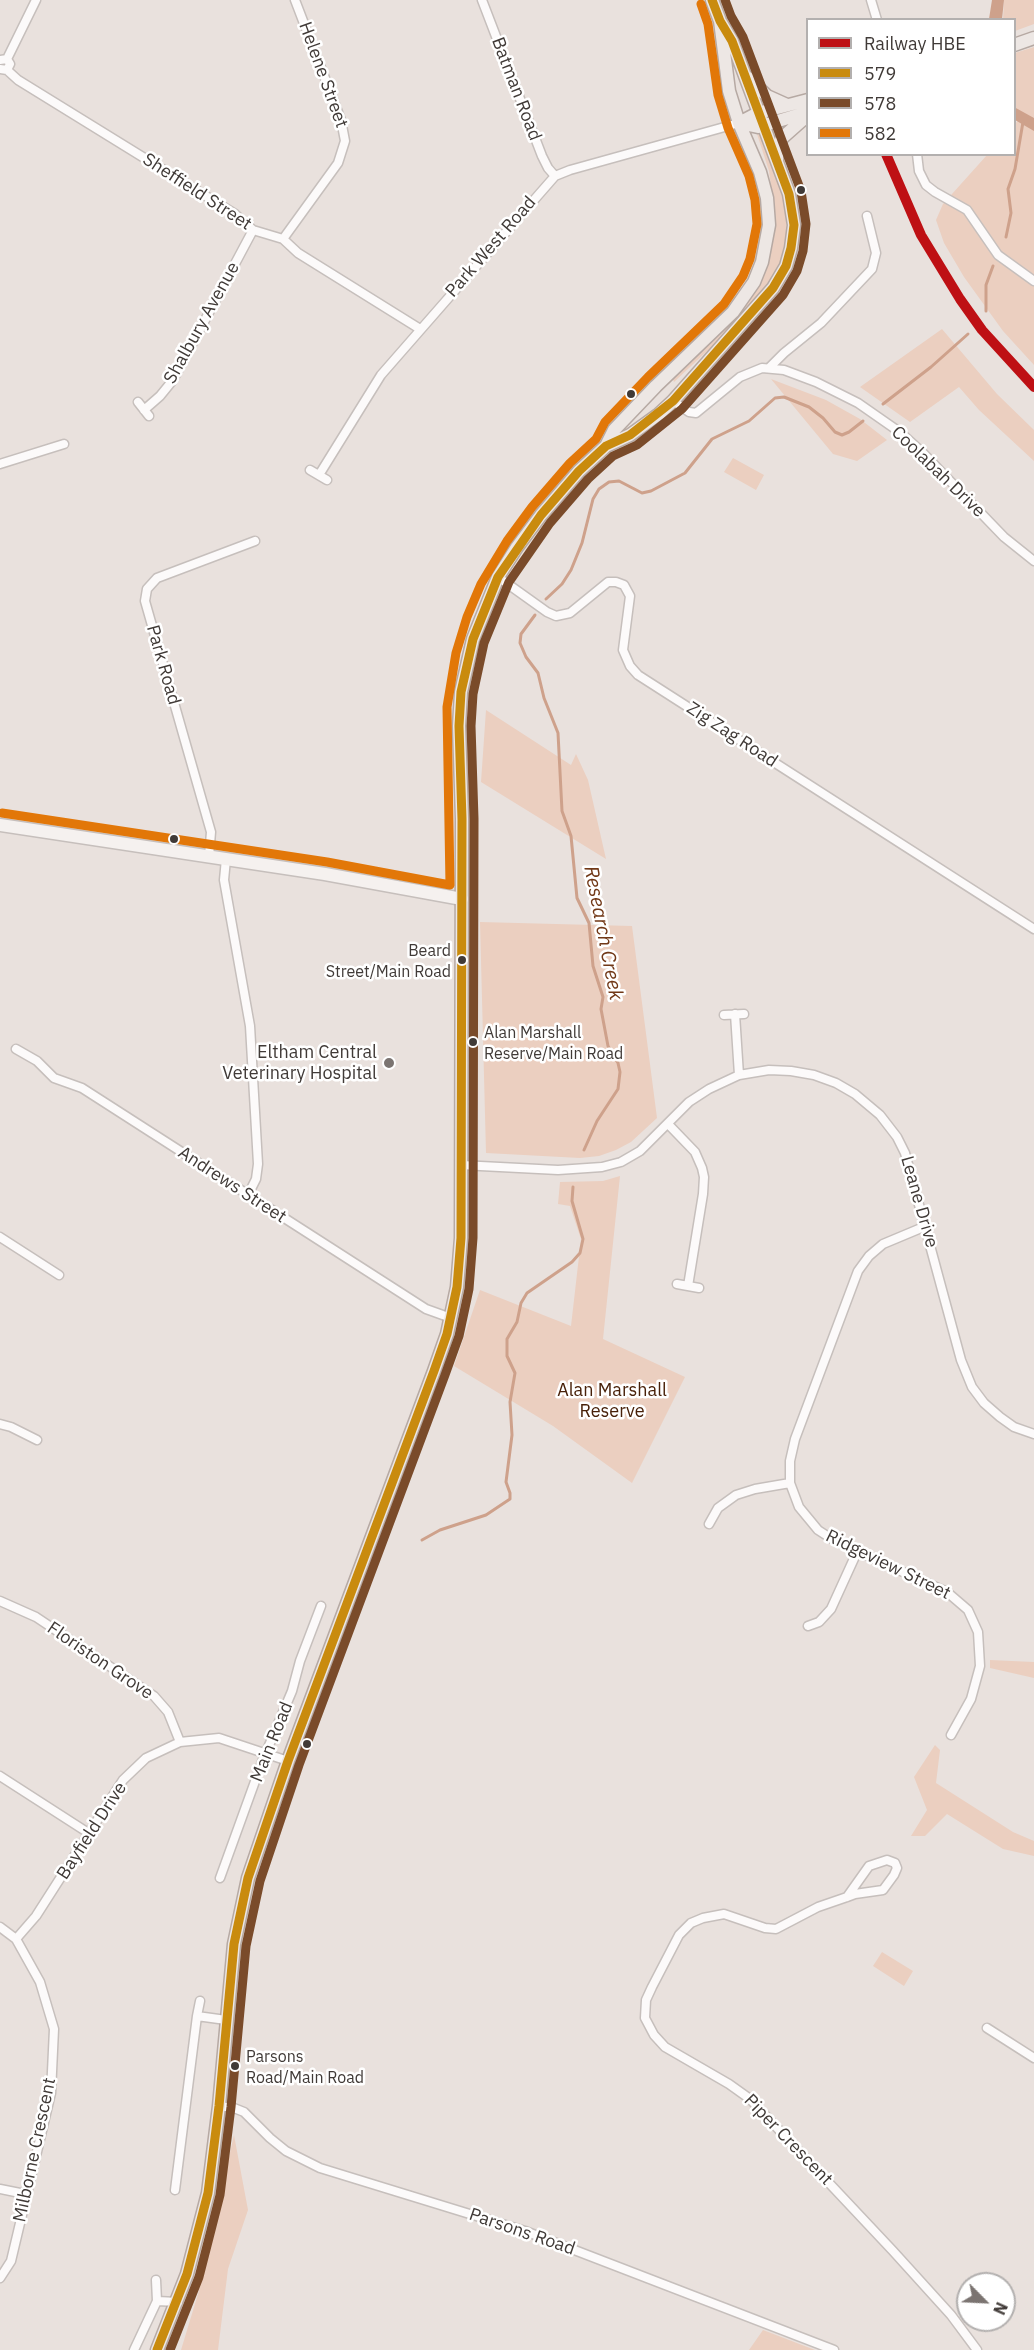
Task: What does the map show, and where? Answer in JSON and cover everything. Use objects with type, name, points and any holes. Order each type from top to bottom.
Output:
[{"type":"main road","name":"Main Road","points":[[157,2350],[178,2302],[197,2240],[208,2193],[219,2106],[234,1944],[243,1896],[253,1860],[434,1371],[451,1318],[460,1258],[462,819],[459,747],[461,692],[472,639],[498,577],[517,546],[541,515],[579,471],[606,446],[630,435],[673,401],[778,281],[786,266],[793,238],[793,216],[789,194],[730,36],[720,21],[712,0]]},
{"type":"main road","name":"Main Road","points":[[606,446],[614,430],[733,312],[754,282],[762,262],[769,225],[767,198],[760,172],[739,123],[729,91],[720,21]]},
{"type":"main road","points":[[1016,44],[1034,38]]},
{"type":"main road","points":[[744,74],[767,96],[787,105]]},
{"type":"main road","points":[[739,123],[758,113],[806,100]]},
{"type":"main road","points":[[739,123],[754,127],[763,126],[806,113]]},
{"type":"main road","points":[[777,162],[778,147],[782,138],[806,114]]},
{"type":"main road","points":[[656,386],[673,401]]},
{"type":"street","points":[[4,69],[10,64],[3,59],[36,0]]},
{"type":"street","name":"Helene Street","points":[[283,239],[335,169],[343,153],[345,141],[341,120],[295,0]]},
{"type":"street","name":"Batman Road","points":[[482,0],[542,156],[555,176]]},
{"type":"street","points":[[871,0],[876,18]]},
{"type":"street","name":"Sheffield Street","points":[[4,69],[18,80],[235,213],[253,230],[283,239],[298,253],[420,328]]},
{"type":"street","name":"Park West Road","points":[[319,475],[376,382],[420,328],[555,176],[739,123]]},
{"type":"street","points":[[917,156],[919,171],[926,185],[967,210],[998,255],[1034,281]]},
{"type":"street","points":[[673,401],[689,412],[699,412],[740,377],[754,370],[769,368],[821,323],[873,269],[876,257],[867,216]]},
{"type":"street","name":"Shalbury Avenue","points":[[138,402],[146,413],[173,380],[253,230]]},
{"type":"street","name":"Coolabah Drive","points":[[769,368],[792,372],[833,389],[887,422],[924,454],[1004,537],[1034,561]]},
{"type":"street","points":[[0,465],[64,444]]},
{"type":"street","points":[[310,470],[327,480]]},
{"type":"street","name":"Park Road","points":[[209,856],[211,832],[145,601],[147,589],[157,578],[255,541]]},
{"type":"street","name":"Zig Zag Road","points":[[498,577],[556,616],[570,613],[608,582],[624,585],[630,596],[623,650],[630,666],[638,675],[1034,929]]},
{"type":"street","points":[[0,825],[325,874],[462,899]]},
{"type":"street","points":[[226,859],[224,880],[250,1026],[258,1164],[256,1179],[248,1195]]},
{"type":"street","points":[[735,1014],[739,1075]]},
{"type":"street","points":[[724,1015],[744,1014]]},
{"type":"street","name":"Andrews Street","points":[[16,1049],[37,1061],[54,1077],[82,1088],[426,1309],[451,1318]]},
{"type":"street","name":"Leane Drive","points":[[461,1165],[565,1170],[602,1167],[621,1162],[640,1151],[681,1109],[699,1095],[718,1083],[739,1075],[769,1070],[802,1072],[836,1083],[864,1101],[886,1122],[901,1144],[908,1161],[968,1378],[978,1395],[992,1411],[1014,1427],[1034,1434]]},
{"type":"street","points":[[668,1124],[695,1152],[704,1177],[688,1286]]},
{"type":"street","name":"Ridgeview Street","points":[[926,1226],[883,1244],[858,1271],[795,1439],[790,1461],[789,1483],[799,1507],[810,1523],[826,1536],[947,1592],[962,1603],[973,1617],[979,1642],[978,1678],[967,1709],[951,1735]]},
{"type":"street","points":[[0,1238],[59,1275]]},
{"type":"street","points":[[677,1284],[699,1288]]},
{"type":"street","points":[[0,1424],[10,1426],[37,1440]]},
{"type":"street","points":[[709,1524],[718,1508],[736,1496],[755,1489],[789,1483]]},
{"type":"street","points":[[808,1626],[819,1622],[831,1609],[858,1552]]},
{"type":"street","name":"Floriston Grove","points":[[0,1601],[36,1617],[154,1696],[168,1712],[180,1742]]},
{"type":"street","name":"Main Road","points":[[220,1878],[292,1690],[300,1661],[321,1606]]},
{"type":"street","name":"Bayfield Drive","points":[[16,1939],[36,1916],[123,1779],[146,1758],[180,1742],[219,1738],[288,1761]]},
{"type":"street","points":[[0,1776],[90,1834]]},
{"type":"street","points":[[887,1860],[895,1863],[896,1871],[886,1888],[879,1892],[860,1893],[847,1897],[869,1866],[887,1860]]},
{"type":"street","name":"Piper Crescent","points":[[847,1897],[812,1910],[776,1929],[765,1928],[724,1914],[698,1920],[687,1926],[679,1935],[646,2000],[645,2018],[654,2035],[666,2047],[750,2099],[951,2315],[977,2350]]},
{"type":"street","name":"Milborne Crescent","points":[[0,1927],[16,1939],[40,1982],[54,2029],[51,2093],[11,2261],[0,2278]]},
{"type":"street","points":[[175,2190],[200,2001]]},
{"type":"street","points":[[197,2016],[226,2020]]},
{"type":"street","points":[[987,2028],[1034,2058]]},
{"type":"street","name":"Parsons Road","points":[[219,2106],[244,2112],[286,2151],[320,2168],[525,2231],[834,2350]]},
{"type":"street","points":[[0,2189],[26,2194]]},
{"type":"street","points":[[134,2350],[158,2301],[156,2280]]},
{"type":"street","points":[[158,2301],[178,2302]]},
{"type":"green space","points":[[1004,0],[1034,0],[1034,24],[1016,31],[1016,18],[1003,18]]},
{"type":"green space","points":[[1034,47],[1034,365],[1003,331],[964,277],[944,243],[936,220],[943,204],[986,156],[1016,156],[1016,123],[1021,117],[1016,113],[1016,53]]},
{"type":"green space","points":[[757,134],[760,135],[785,203],[787,232],[781,262],[766,287],[720,339],[674,382],[672,377],[719,334],[747,301],[773,202],[769,171]]},
{"type":"green space","points":[[942,329],[997,394],[1034,430],[1034,461],[979,410],[959,387],[910,422],[860,387]]},
{"type":"green space","points":[[771,379],[826,400],[860,419],[887,440],[857,461],[833,454]]},
{"type":"green space","points":[[733,458],[764,475],[756,490],[724,472]]},
{"type":"green space","points":[[486,710],[571,765],[576,754],[588,780],[606,859],[481,782]]},
{"type":"green space","points":[[480,922],[632,926],[657,1118],[631,1142],[599,1156],[580,1158],[486,1153]]},
{"type":"green space","name":"Alan Marshall Reserve","points":[[620,1176],[603,1339],[685,1377],[632,1483],[553,1426],[454,1366],[480,1290],[571,1326],[581,1239],[570,1206],[558,1204],[560,1182],[603,1181]]},
{"type":"green space","points":[[990,1660],[1034,1662],[1034,1678],[990,1668]]},
{"type":"green space","points":[[935,1745],[940,1750],[936,1783],[1013,1832],[1034,1841],[1034,1856],[1003,1849],[947,1814],[925,1836],[911,1836],[927,1810],[914,1777]]},
{"type":"green space","points":[[882,1952],[913,1971],[904,1986],[873,1966]]},
{"type":"green space","points":[[234,2135],[248,2210],[228,2269],[218,2350],[181,2350],[198,2294]]},
{"type":"green space","points":[[763,2330],[815,2350],[749,2350]]},
{"type":"shaded area","points":[[992,0],[1004,0],[1002,18],[989,18]]},
{"type":"shaded area","points":[[1016,108],[1034,118],[1034,131],[1016,121]]},
{"type":"waterway","name":"Research Creek","points":[[1006,237],[1011,213],[1008,189],[1015,169],[1023,122]]},
{"type":"waterway","name":"Research Creek","points":[[986,311],[986,285],[993,266]]},
{"type":"waterway","name":"Research Creek","points":[[883,404],[931,367],[968,334]]},
{"type":"waterway","name":"Research Creek","points":[[546,599],[562,584],[571,570],[582,543],[593,499],[599,489],[609,482],[619,481],[642,493],[651,491],[685,473],[712,439],[749,421],[775,398],[784,397],[809,407],[835,432],[842,435],[863,421]]},
{"type":"waterway","name":"Research Creek","points":[[535,615],[521,634],[520,643],[526,657],[538,673],[544,698],[558,733],[562,811],[571,836],[577,898],[589,923],[593,966],[603,997],[601,1009],[608,1046],[618,1063],[620,1072],[618,1089],[597,1121],[584,1150]]},
{"type":"waterway","name":"Research Creek","points":[[422,1540],[440,1530],[486,1515],[510,1499],[506,1482],[512,1435],[510,1402],[515,1373],[507,1356],[507,1339],[517,1322],[521,1303],[527,1293],[572,1262],[580,1253],[583,1239],[572,1201],[573,1187]]},
{"type":"rail line","name":"HBE","points":[[887,156],[921,235],[960,299],[982,330],[1034,387]]},
{"type":"transit line","name":"579","points":[[157,2350],[187,2274],[208,2193],[219,2106],[234,1944],[248,1878],[288,1761],[434,1371],[447,1334],[457,1287],[461,1238],[462,819],[459,726],[461,692],[473,639],[498,577],[541,515],[579,471],[606,446],[630,435],[673,401],[773,288],[786,266],[791,248],[794,225],[789,194],[732,41],[720,21],[712,0]]},
{"type":"transit line","name":"578","points":[[170,2350],[199,2277],[220,2195],[231,2107],[246,1946],[260,1881],[299,1765],[459,1336],[469,1289],[473,1238],[474,819],[471,726],[473,694],[484,643],[509,582],[550,523],[588,479],[613,456],[637,445],[682,409],[783,295],[797,271],[803,251],[806,224],[801,191],[743,37],[725,0]]},
{"type":"transit line","name":"582","points":[[2,813],[327,862],[450,885],[447,707],[456,653],[467,617],[481,584],[507,541],[532,507],[570,463],[596,439],[605,422],[724,304],[743,276],[750,259],[757,224],[755,200],[749,176],[728,128],[718,95],[708,24],[701,4]]},
{"type":"place","name":"Beard Street/Main Road","points":[[462,960]]},
{"type":"place","name":"Alan Marshall Reserve/Main Road","points":[[473,1042]]},
{"type":"place","name":"Eltham Central Veterinary Hospital","points":[[389,1063]]},
{"type":"place","name":"Parsons Road/Main Road","points":[[235,2066]]}]
